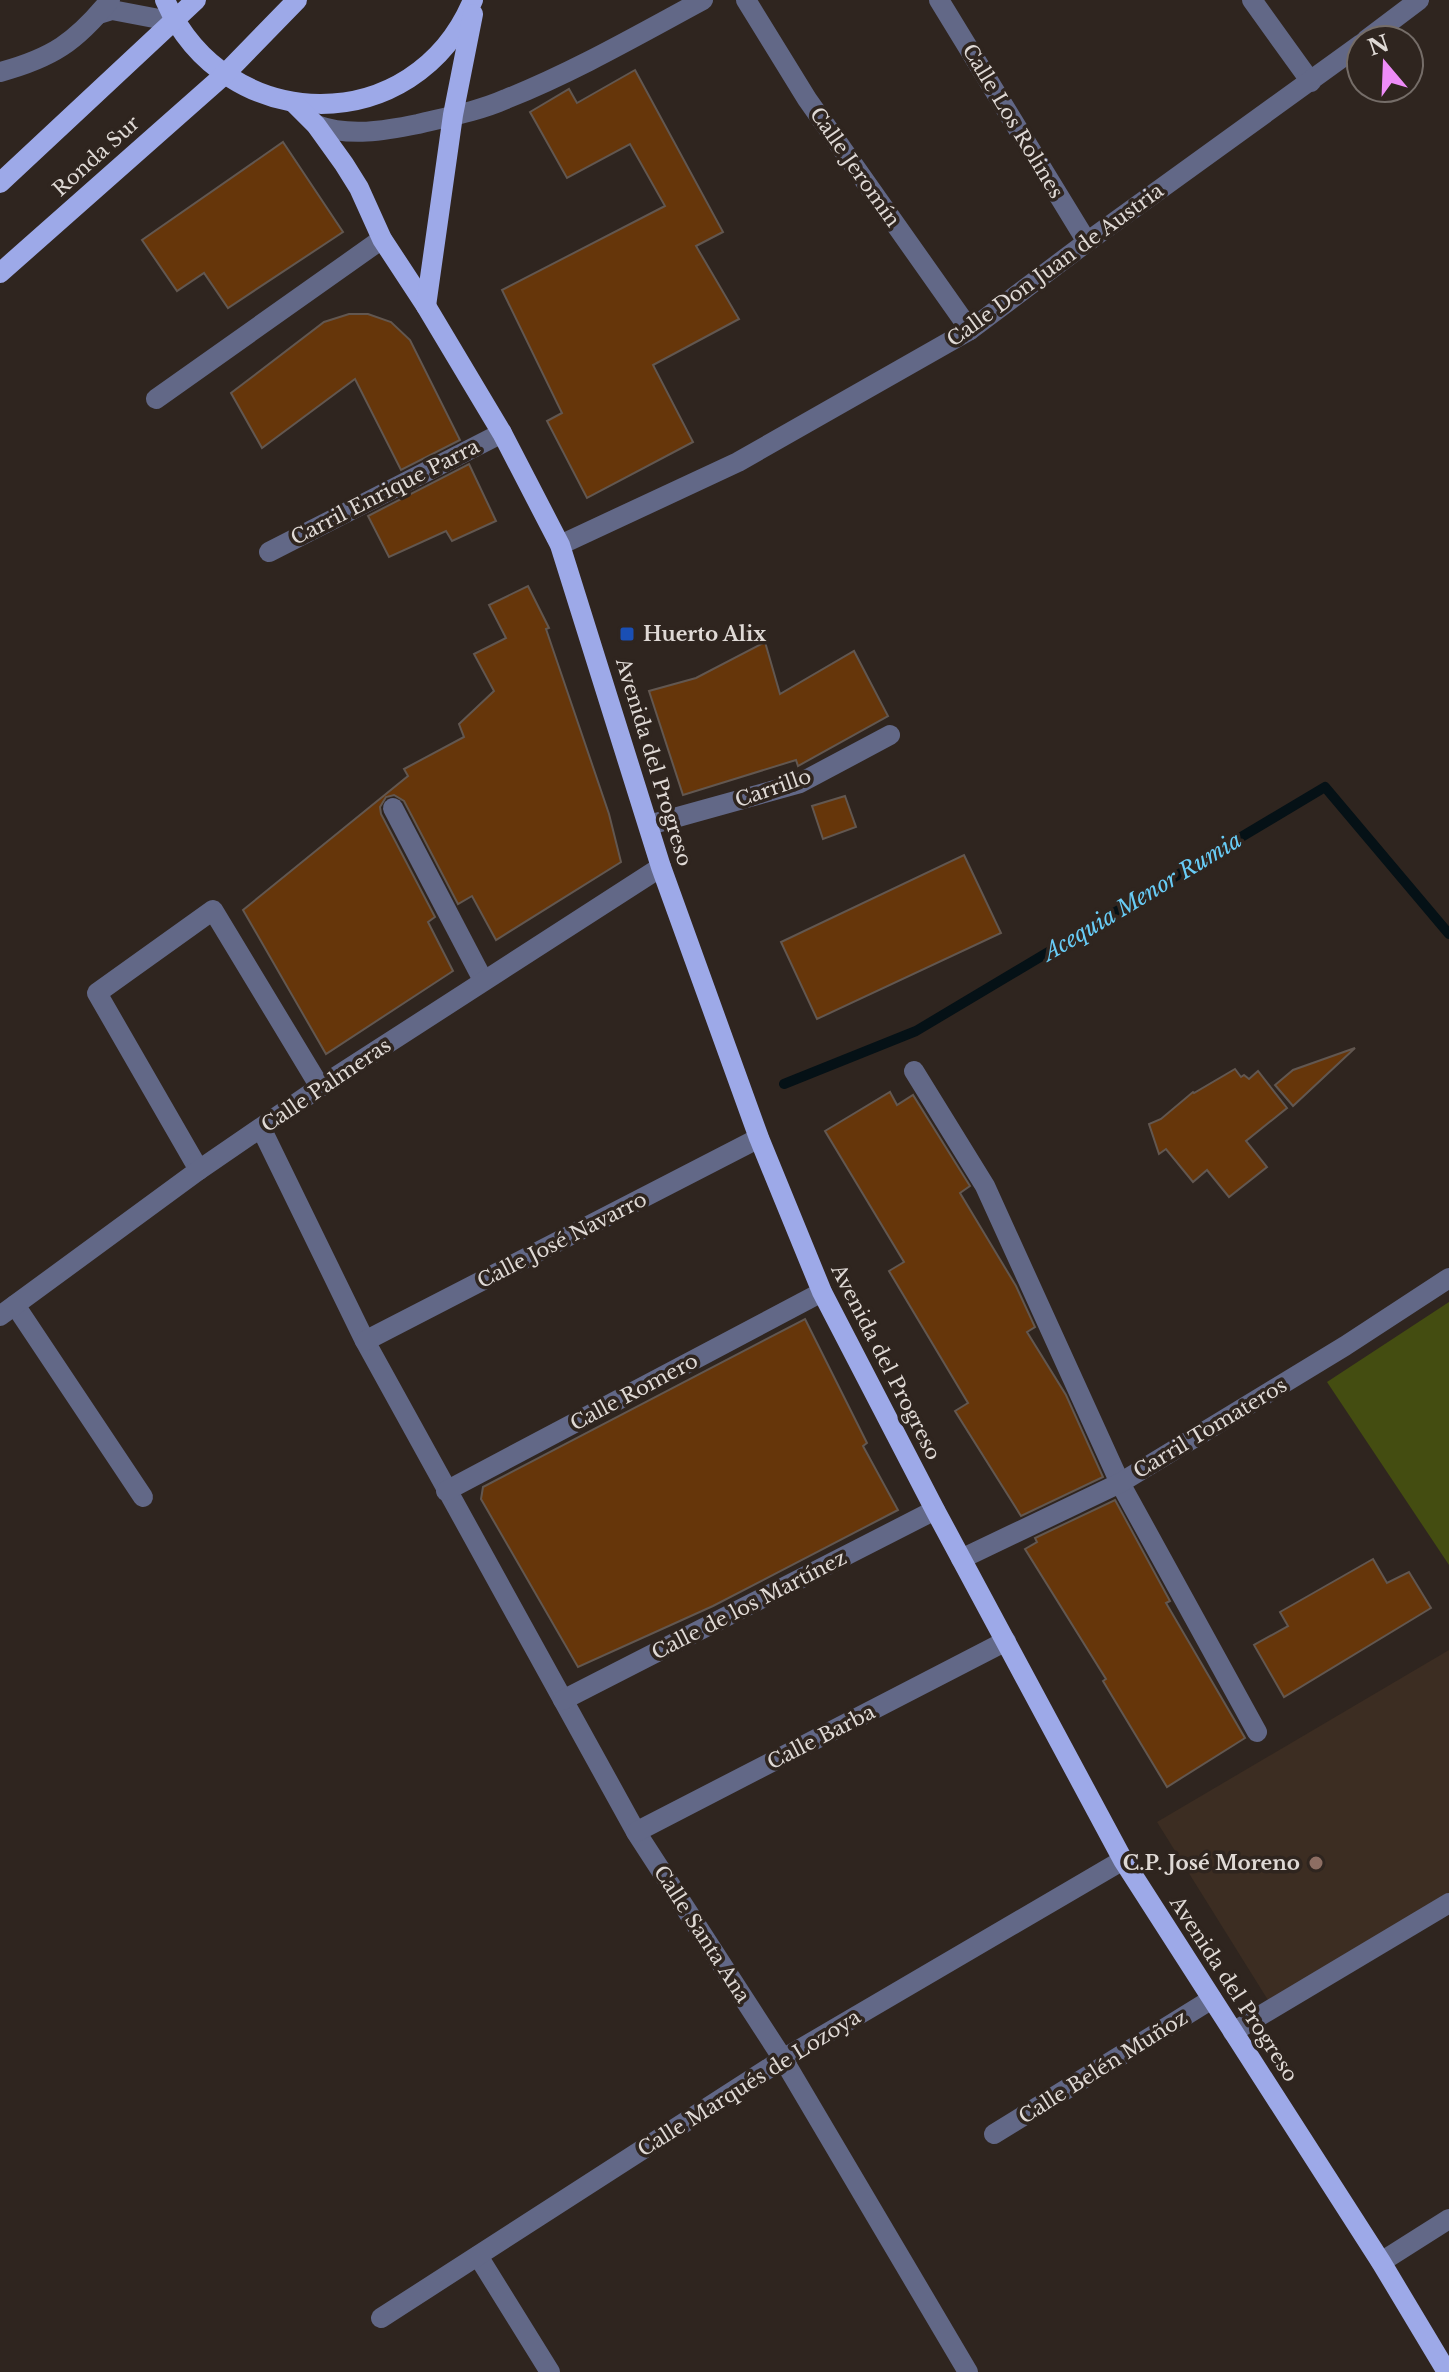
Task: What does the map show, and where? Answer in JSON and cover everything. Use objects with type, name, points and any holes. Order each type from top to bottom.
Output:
[{"type":"main road","points":[[165,0],[175,22],[196,51],[224,75],[257,93],[313,105],[375,95],[403,81],[428,64],[450,41],[474,0]]},
{"type":"main road","points":[[0,183],[196,0]]},
{"type":"main road","name":"Ronda Sur","points":[[0,273],[224,75],[297,0]]},
{"type":"main road","points":[[426,306],[453,115],[474,0]]},
{"type":"main road","name":"Avenida del Progreso","points":[[294,103],[316,125],[359,188],[382,239],[502,433],[560,545],[661,867],[759,1138],[822,1292],[1123,1860],[1381,2262],[1447,2372]]},
{"type":"street","points":[[316,125],[331,131],[368,132],[399,128],[517,95],[703,0]]},
{"type":"street","name":"Calle Jeromín","points":[[746,0],[807,99],[970,330]]},
{"type":"street","name":"Calle Los Rolines","points":[[939,0],[1087,242]]},
{"type":"street","points":[[1252,0],[1311,82]]},
{"type":"street","points":[[1387,24],[1419,0]]},
{"type":"street","points":[[0,72],[38,61],[61,48],[91,24],[104,7],[175,22]]},
{"type":"street","name":"Calle Don Juan de Austria","points":[[560,545],[738,462],[970,330],[1345,56]]},
{"type":"street","points":[[156,399],[382,239]]},
{"type":"street","name":"Carril Enrique Parra","points":[[269,552],[502,433]]},
{"type":"street","name":"Carrillo","points":[[649,825],[800,783],[890,735]]},
{"type":"street","points":[[393,808],[483,980]]},
{"type":"street","name":"Calle Palmeras","points":[[8,1310],[199,1170],[320,1087],[661,867]]},
{"type":"street","points":[[199,1170],[97,993],[213,910],[320,1087]]},
{"type":"street","points":[[914,1071],[985,1186],[1120,1483],[1257,1732]]},
{"type":"street","name":"Calle Santa Ana","points":[[261,1128],[365,1341],[636,1832],[783,2059],[968,2372]]},
{"type":"street","name":"Calle José Navarro","points":[[365,1341],[759,1138]]},
{"type":"street","name":"Carril Tomateros","points":[[961,1559],[1120,1483],[1345,1346],[1449,1278]]},
{"type":"street","name":"Calle Romero","points":[[446,1491],[822,1292]]},
{"type":"street","points":[[8,1310],[143,1497]]},
{"type":"street","name":"Calle de los Martínez","points":[[563,1700],[935,1510]]},
{"type":"street","name":"Calle Barba","points":[[636,1832],[1006,1641]]},
{"type":"street","name":"Calle Marqués de Lozoya","points":[[381,2318],[783,2059],[1123,1860]]},
{"type":"street","points":[[1233,2032],[1449,1903]]},
{"type":"street","name":"Calle Belén Muñoz","points":[[994,2134],[1212,1999]]},
{"type":"street","points":[[1381,2262],[1449,2219]]},
{"type":"street","points":[[478,2256],[550,2372]]},
{"type":"shaded area","name":"C.P. José Moreno","points":[[1449,1650],[1449,1903],[1273,2008],[1157,1822]]},
{"type":"green space","points":[[1449,1302],[1449,1565],[1327,1382]]},
{"type":"building","points":[[635,70],[723,232],[696,246],[739,319],[653,365],[693,442],[587,498],[547,421],[562,413],[502,290],[665,206],[630,144],[567,178],[530,112],[569,89],[577,103]]},
{"type":"building","points":[[283,142],[343,232],[228,308],[204,273],[177,291],[142,240]]},
{"type":"building","points":[[349,314],[368,314],[391,322],[410,340],[460,440],[401,470],[355,379],[262,448],[231,393],[324,322]]},
{"type":"building","points":[[469,464],[496,521],[452,541],[446,531],[389,557],[368,516]]},
{"type":"building","points":[[528,586],[549,628],[546,629],[609,814],[621,862],[496,940],[472,896],[458,904],[404,801],[394,795],[386,797],[380,807],[381,814],[435,917],[428,922],[453,971],[326,1054],[243,910],[408,776],[404,769],[464,737],[459,724],[494,691],[474,654],[506,638],[489,605]]},
{"type":"building","points":[[765,642],[780,694],[854,651],[888,716],[798,766],[796,760],[683,795],[649,691],[696,678]]},
{"type":"building","points":[[845,796],[856,827],[823,839],[812,806]]},
{"type":"building","points":[[964,855],[1001,933],[817,1019],[781,942]]},
{"type":"building","points":[[1355,1048],[1293,1106],[1275,1085],[1293,1070]]},
{"type":"building","points":[[1235,1069],[1241,1077],[1244,1075],[1249,1079],[1258,1071],[1287,1108],[1246,1141],[1267,1167],[1229,1197],[1207,1170],[1193,1182],[1166,1149],[1159,1154],[1149,1124],[1161,1119],[1193,1092]]},
{"type":"building","points":[[890,1092],[897,1105],[913,1095],[970,1186],[960,1193],[1016,1286],[1035,1327],[1027,1332],[1066,1395],[1103,1477],[1021,1516],[955,1411],[968,1403],[889,1271],[904,1262],[825,1131]]},
{"type":"building","points":[[805,1319],[867,1443],[863,1446],[898,1510],[713,1606],[578,1667],[481,1499],[483,1487]]},
{"type":"building","points":[[1115,1500],[1170,1601],[1166,1603],[1245,1738],[1167,1787],[1103,1681],[1106,1679],[1025,1549],[1037,1542],[1035,1538]]},
{"type":"building","points":[[1373,1559],[1387,1583],[1409,1572],[1431,1608],[1284,1697],[1254,1645],[1288,1626],[1280,1612]]},
{"type":"waterway","name":"Acequia Menor Rumia","points":[[784,1084],[916,1031],[1325,787],[1449,934]]},
{"type":"place","name":"Huerto Alix","points":[[627,634]]},
{"type":"place","name":"C.P. José Moreno","points":[[1316,1863]]}]
